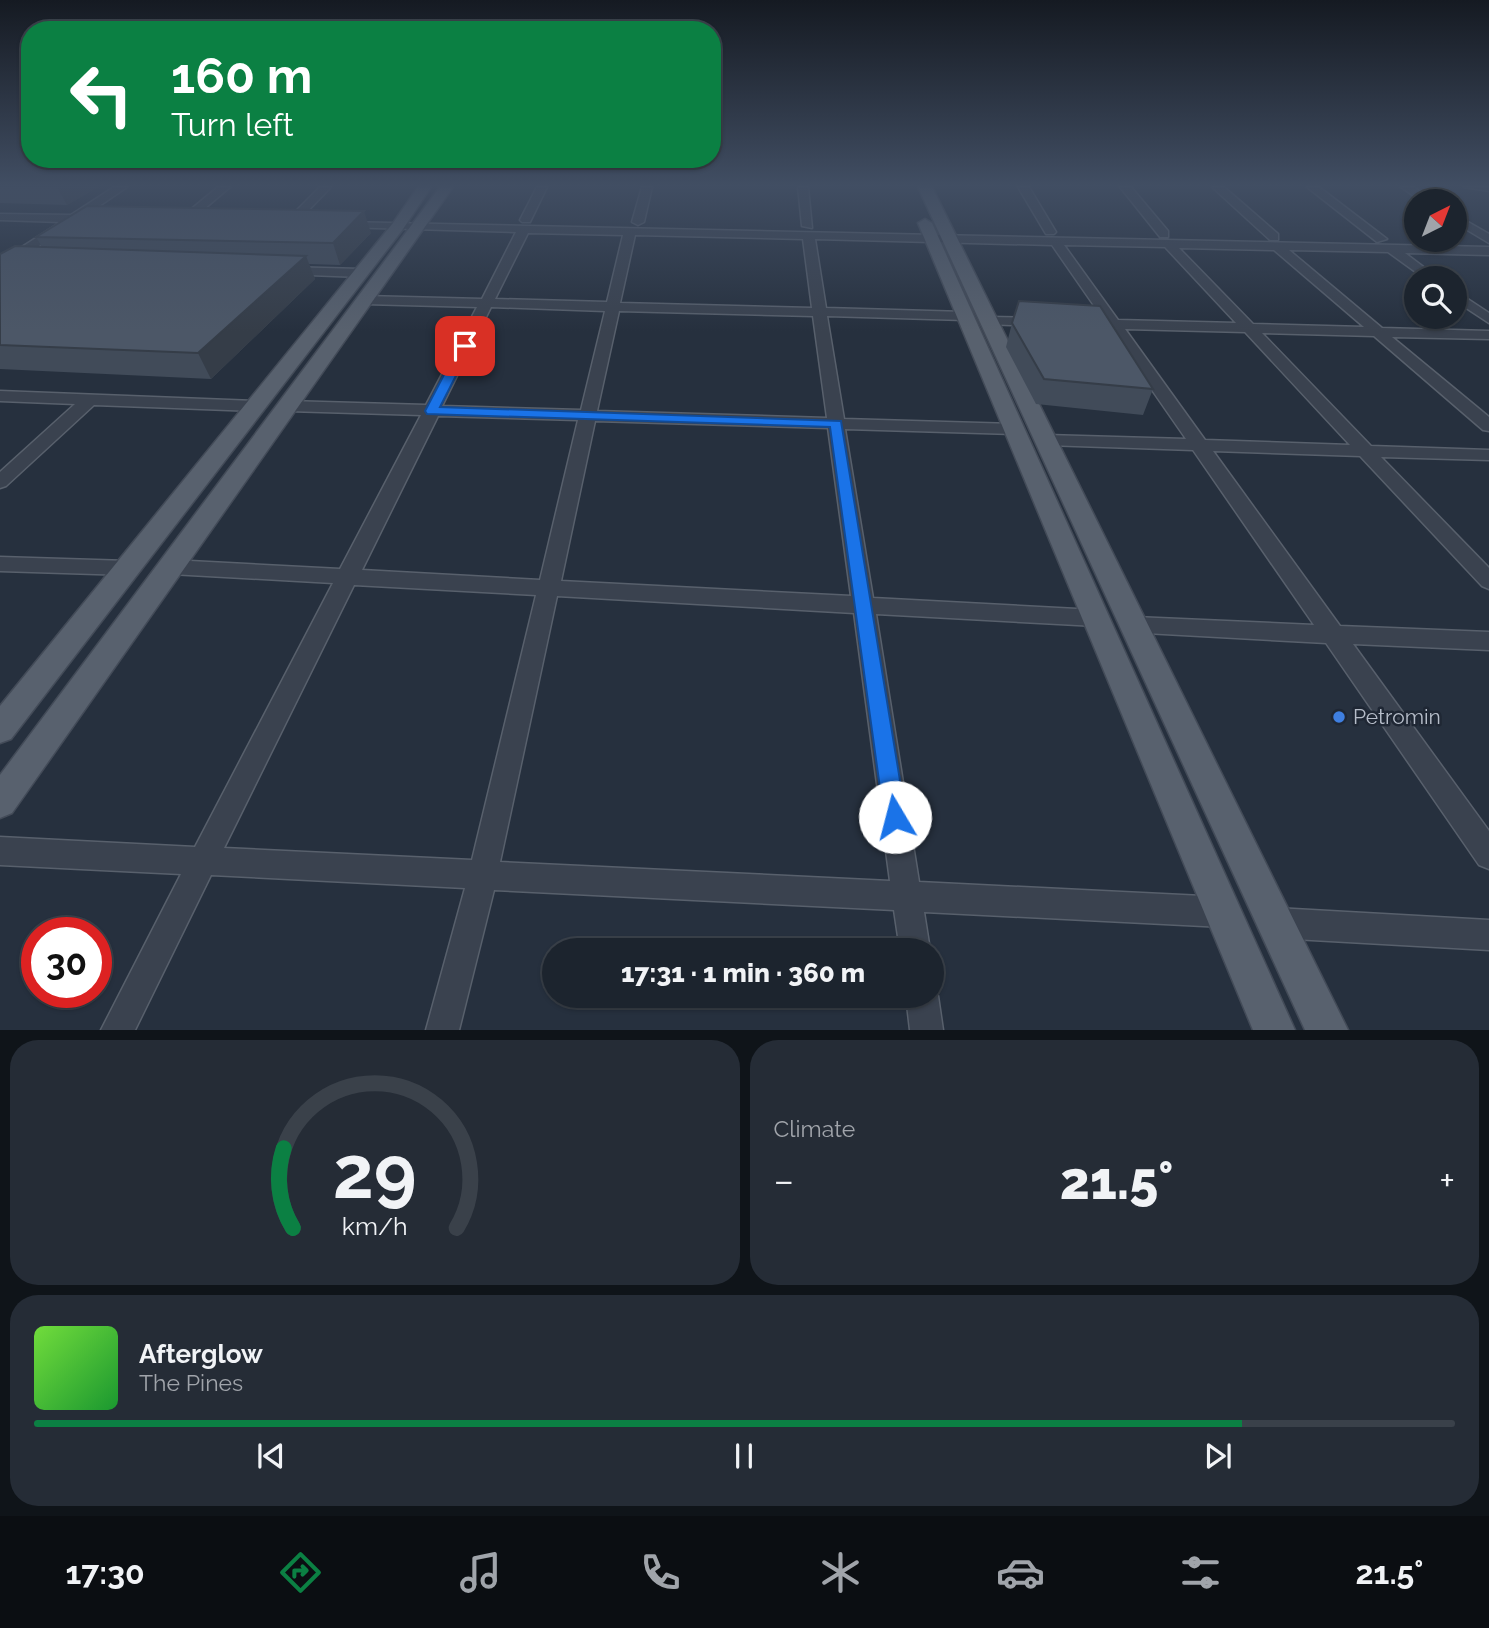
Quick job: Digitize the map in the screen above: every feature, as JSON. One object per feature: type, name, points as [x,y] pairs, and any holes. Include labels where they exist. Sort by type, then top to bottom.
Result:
[{"type":"main road","points":[[0,729],[360,273],[399,235]]},
{"type":"main road","points":[[0,802],[365,300],[404,235]]},
{"type":"main road","points":[[939,235],[977,318],[1046,440],[1327,1030]]},
{"type":"main road","points":[[977,318],[1014,429],[1274,1030]]},
{"type":"street","points":[[1,262],[35,235]]},
{"type":"street","points":[[1,262],[41,235]]},
{"type":"street","points":[[117,1030],[520,235]]},
{"type":"street","points":[[442,1030],[483,875],[611,307],[632,235]]},
{"type":"street","points":[[809,235],[913,938]]},
{"type":"street","points":[[999,235],[1386,244],[1489,251]]},
{"type":"street","points":[[1163,235],[1489,581]]},
{"type":"street","points":[[1269,235],[1489,426]]},
{"type":"street","points":[[1374,235],[1416,266]]},
{"type":"street","points":[[1052,236],[1489,855]]},
{"type":"street","points":[[1386,244],[1489,240]]},
{"type":"street","points":[[1,262],[30,265]]},
{"type":"street","points":[[278,271],[360,273]]},
{"type":"street","points":[[365,300],[820,312],[1058,323]]},
{"type":"street","points":[[1467,303],[1489,319]]},
{"type":"street","points":[[1086,323],[1489,335]]},
{"type":"street","points":[[0,396],[255,406]]},
{"type":"street","points":[[0,482],[89,400]]},
{"type":"street","points":[[288,406],[1014,429]]},
{"type":"street","points":[[1046,440],[1489,455]]},
{"type":"street","points":[[0,564],[128,568]]},
{"type":"street","points":[[171,567],[1096,618]]},
{"type":"street","points":[[1135,626],[1489,641]]},
{"type":"street","points":[[0,850],[1223,912]]},
{"type":"street","points":[[1276,923],[1489,935]]},
{"type":"street","points":[[923,1008],[926,1030]]},
{"type":"building","points":[[39,235],[341,235],[333,243],[36,237]]},
{"type":"building","points":[[15,246],[306,256],[198,353],[0,345],[0,254]]},
{"type":"building","points":[[1019,301],[1100,306],[1153,389],[1044,379],[1012,323]]},
{"type":"place","name":"Petromin","points":[[1339,717]]},
{"type":"route","points":[[465,346],[432,411],[836,424],[895,817]]}]
